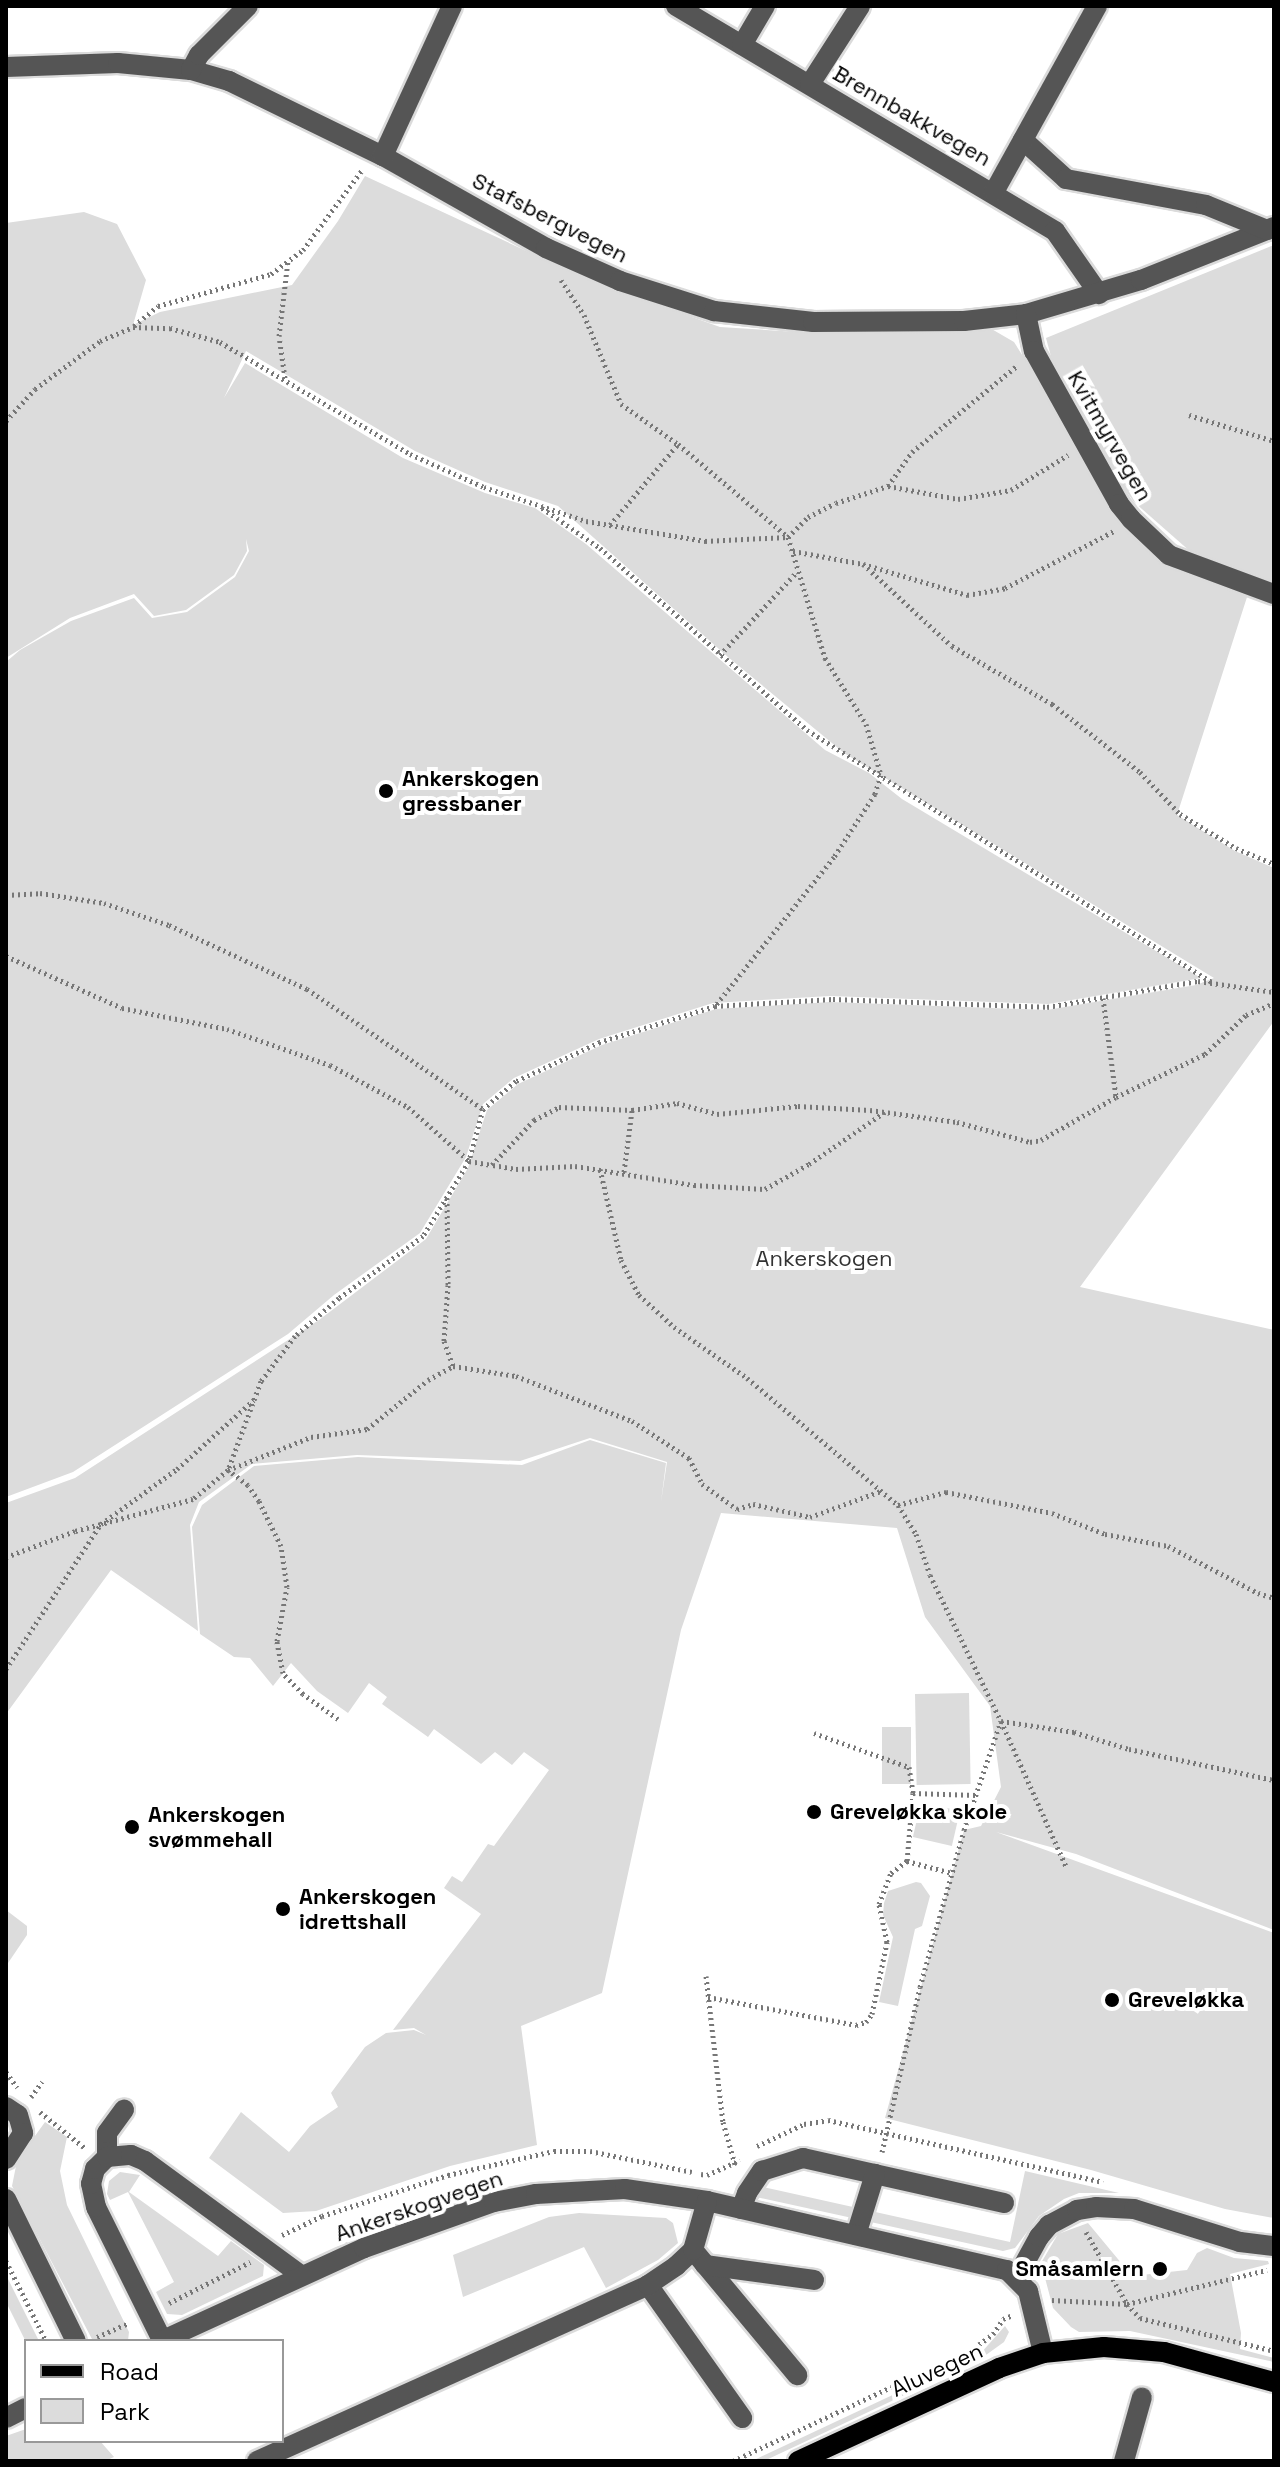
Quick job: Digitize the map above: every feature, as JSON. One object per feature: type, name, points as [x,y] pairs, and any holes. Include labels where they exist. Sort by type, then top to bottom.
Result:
[{"type":"main road","name":"Aluvegen","points":[[798,2461],[999,2368],[1043,2353],[1104,2347],[1164,2352],[1274,2382]]},
{"type":"street","points":[[191,70],[199,55],[248,6]]},
{"type":"street","points":[[383,156],[452,6]]},
{"type":"street","name":"Brennbakkvegen","points":[[676,6],[1055,231],[1099,294]]},
{"type":"street","points":[[742,45],[765,6]]},
{"type":"street","points":[[810,84],[860,6]]},
{"type":"street","points":[[994,192],[1097,6]]},
{"type":"street","name":"Stafsbergvegen","points":[[6,67],[118,63],[191,70],[229,81],[383,156],[546,248],[620,281],[714,311],[827,323],[964,321],[1026,314],[1141,280],[1270,228]]},
{"type":"street","points":[[1023,140],[1066,179],[1206,205],[1270,228]]},
{"type":"street","name":"Kvitmyrvegen","points":[[1026,314],[1034,351],[1131,519],[1169,555],[1274,594]]},
{"type":"street","points":[[6,2107],[18,2115],[23,2133],[6,2159]]},
{"type":"street","points":[[107,2157],[107,2133],[124,2110]]},
{"type":"street","points":[[160,2339],[96,2207],[91,2184],[95,2169],[107,2157],[131,2155],[145,2161],[301,2275]]},
{"type":"street","points":[[741,2209],[747,2193],[762,2171],[778,2163],[803,2158],[1004,2203]]},
{"type":"street","points":[[856,2235],[875,2174]]},
{"type":"street","name":"Ankerskogvegen","points":[[165,2339],[364,2248],[494,2202],[536,2194],[625,2189],[707,2201],[996,2267],[1017,2277]]},
{"type":"street","points":[[6,2199],[75,2339]]},
{"type":"street","points":[[707,2201],[699,2257],[797,2375]]},
{"type":"street","points":[[1043,2353],[1028,2291],[1017,2277],[1049,2225],[1077,2210],[1116,2206],[1134,2209],[1240,2242],[1274,2246]]},
{"type":"street","points":[[262,2460],[648,2285],[676,2266],[699,2257],[814,2280]]},
{"type":"street","points":[[648,2285],[742,2418]]},
{"type":"street","points":[[1124,2461],[1142,2397]]},
{"type":"street","points":[[6,2418],[24,2409]]},
{"type":"path","points":[[6,421],[35,389],[100,341],[133,327],[158,306],[271,274],[303,250],[363,168],[383,156]]},
{"type":"path","points":[[546,248],[546,257],[584,315],[621,404],[678,444],[788,537],[825,658],[866,724],[881,775],[875,794],[834,857],[715,1006]]},
{"type":"path","points":[[285,379],[279,336],[288,261]]},
{"type":"path","points":[[133,327],[170,328],[220,342],[410,454],[484,487],[610,525],[705,541],[788,537],[808,517],[836,503],[888,486],[958,499],[1011,490],[1053,466],[1084,442]]},
{"type":"path","points":[[888,486],[912,452],[1034,351]]},
{"type":"path","points":[[1189,415],[1274,441]]},
{"type":"path","points":[[610,525],[678,444]]},
{"type":"path","points":[[536,504],[600,548],[807,730],[881,775],[908,797],[1212,982]]},
{"type":"path","points":[[793,551],[863,564],[967,595],[1005,588],[1097,542],[1131,519]]},
{"type":"path","points":[[863,564],[952,646],[1052,704],[1140,772],[1180,814],[1236,848],[1274,864]]},
{"type":"path","points":[[720,655],[797,572]]},
{"type":"path","points":[[6,895],[40,893],[104,903],[169,925],[307,989],[483,1109]]},
{"type":"path","points":[[6,956],[122,1008],[227,1029],[330,1065],[408,1107],[469,1161],[516,1169],[600,1169],[694,1185],[765,1189],[809,1164],[885,1112]]},
{"type":"path","points":[[228,1470],[261,1381],[295,1336],[339,1298],[423,1236],[469,1161],[483,1109],[516,1081],[600,1042],[715,1006],[833,999],[1047,1007],[1212,982],[1274,992]]},
{"type":"path","points":[[1103,998],[1116,1097]]},
{"type":"path","points":[[492,1165],[534,1120],[559,1107],[632,1110],[677,1103],[717,1114],[798,1106],[885,1112],[957,1122],[1030,1142],[1041,1140],[1116,1097],[1205,1054],[1246,1015],[1274,1003]]},
{"type":"path","points":[[624,1172],[632,1110]]},
{"type":"path","points":[[600,1169],[621,1260],[639,1295],[674,1327],[747,1378],[898,1505],[916,1534],[930,1575],[1001,1721],[1066,1866]]},
{"type":"path","points":[[447,1198],[448,1285],[444,1341],[453,1366]]},
{"type":"path","points":[[6,1557],[101,1524],[193,1499],[228,1470],[311,1437],[367,1429],[428,1380],[453,1366],[516,1376],[632,1421],[689,1458],[702,1484],[737,1509],[753,1504],[810,1517],[881,1491]]},
{"type":"path","points":[[6,1669],[101,1524],[177,1469],[254,1400]]},
{"type":"path","points":[[228,1470],[248,1485],[281,1546],[287,1587],[277,1641],[283,1673],[303,1694],[338,1719]]},
{"type":"path","points":[[898,1505],[946,1492],[1052,1513],[1105,1534],[1168,1546],[1258,1593],[1274,1598]]},
{"type":"path","points":[[1001,1721],[1074,1732],[1129,1749],[1274,1780]]},
{"type":"path","points":[[875,2174],[920,1987],[952,1873],[1001,1721]]},
{"type":"path","points":[[708,1997],[856,2025],[866,2022],[872,2014],[887,1942],[879,1904],[891,1873],[907,1861],[913,1793],[911,1772],[903,1762],[814,1733]]},
{"type":"path","points":[[913,1793],[976,1795]]},
{"type":"path","points":[[907,1861],[952,1873]]},
{"type":"path","points":[[706,1976],[723,2122],[735,2164]]},
{"type":"path","points":[[48,2118],[70,2136]]},
{"type":"path","points":[[1072,2174],[1077,2210],[1127,2304],[1274,2269]]},
{"type":"path","points":[[6,2261],[45,2339]]},
{"type":"green space","name":"Ankerskogen","points":[[365,176],[591,281],[720,327],[813,333],[983,324],[1014,342],[1129,525],[1248,594],[1177,815],[1235,851],[1274,868],[1274,1021],[1080,1287],[1274,1330],[1274,1930],[1076,1854],[996,1832],[1274,1933],[1274,2218],[1225,2209],[1091,2170],[885,2118],[964,1830],[981,1826],[1001,1787],[990,1706],[925,1617],[897,1528],[721,1513],[681,1630],[602,1993],[521,2026],[537,2145],[450,2166],[316,2211],[283,2213],[209,2158],[241,2112],[289,2152],[310,2126],[338,2107],[331,2093],[365,2047],[386,2033],[414,2030],[426,2035],[414,2028],[393,2030],[481,1914],[444,1888],[452,1876],[462,1882],[488,1844],[494,1846],[549,1770],[524,1752],[512,1765],[495,1752],[481,1764],[434,1729],[428,1737],[382,1704],[387,1697],[369,1683],[348,1713],[317,1691],[291,1663],[273,1686],[250,1658],[234,1657],[200,1634],[192,1527],[202,1505],[254,1466],[358,1457],[522,1465],[590,1440],[666,1463],[661,1502],[667,1462],[590,1438],[520,1461],[357,1455],[252,1464],[199,1502],[190,1525],[198,1631],[111,1570],[6,1714],[6,1503],[75,1478],[319,1320],[426,1239],[468,1168],[487,1110],[518,1084],[602,1045],[716,1009],[830,1002],[1047,1010],[1196,985],[1214,978],[844,753],[728,657],[558,506],[485,482],[415,451],[246,351],[224,398],[245,363],[403,458],[485,493],[535,508],[586,544],[825,750],[869,773],[902,799],[1201,978],[1048,1004],[830,996],[713,1003],[599,1039],[514,1078],[483,1104],[466,1157],[420,1233],[334,1295],[288,1334],[73,1472],[6,1497],[6,662],[20,650],[71,621],[134,598],[152,618],[187,612],[235,577],[249,551],[246,539],[247,551],[234,575],[186,610],[154,616],[134,594],[70,618],[6,658],[6,223],[84,212],[117,224],[146,280],[133,325],[160,312],[292,285],[338,221]]},
{"type":"green space","points":[[1274,245],[1274,585],[1192,553],[1134,502],[1109,468],[1056,375],[1046,338]]},
{"type":"green space","points":[[969,1693],[971,1784],[917,1785],[915,1694]]},
{"type":"green space","points":[[882,1727],[911,1727],[911,1784],[882,1784]]},
{"type":"green space","points":[[921,1802],[960,1811],[952,1846],[913,1837]]},
{"type":"green space","points":[[921,1883],[930,1896],[922,1926],[915,1929],[898,2006],[879,2002],[893,1937],[883,1915],[884,1903],[888,1891]]},
{"type":"green space","points":[[6,1910],[27,1926],[27,1935],[6,1966]]},
{"type":"green space","points":[[45,2122],[67,2137],[60,2171],[67,2205],[129,2332],[128,2339],[92,2339],[12,2186],[17,2161]]},
{"type":"green space","points":[[1025,2171],[1119,2193],[1079,2193],[1064,2199],[1039,2216],[1015,2248],[1003,2251],[756,2197],[745,2183],[1010,2242]]},
{"type":"green space","points":[[120,2172],[140,2175],[129,2192],[218,2256],[231,2241],[264,2265],[263,2276],[182,2315],[167,2314],[156,2292],[174,2282],[128,2192],[110,2200],[107,2194],[109,2181]]},
{"type":"green space","points":[[579,2213],[666,2218],[673,2223],[678,2243],[658,2260],[606,2288],[584,2247],[463,2297],[453,2255],[549,2217]]},
{"type":"green space","points":[[1088,2223],[1132,2276],[1187,2270],[1197,2253],[1207,2248],[1234,2258],[1268,2261],[1269,2264],[1230,2274],[1241,2333],[1240,2349],[1274,2358],[1274,2362],[1130,2331],[1079,2332],[1071,2327],[1053,2308],[1041,2263],[1058,2234]]},
{"type":"green space","points":[[6,2275],[38,2339],[24,2339],[6,2302]]},
{"type":"green space","points":[[1005,2326],[1009,2332],[1004,2342],[979,2360],[764,2461],[752,2461],[980,2354]]},
{"type":"green space","points":[[24,2430],[24,2443],[102,2443],[114,2457],[105,2461],[6,2461],[6,2436]]},
{"type":"place","name":"Ankerskogen gressbaner","points":[[386,791]]},
{"type":"place","name":"Greveløkka skole","points":[[814,1812]]},
{"type":"place","name":"Ankerskogen svømmehall","points":[[132,1827]]},
{"type":"place","name":"Ankerskogen idrettshall","points":[[283,1909]]},
{"type":"place","name":"Greveløkka","points":[[1112,2000]]},
{"type":"place","name":"Småsamlern","points":[[1160,2269]]}]
